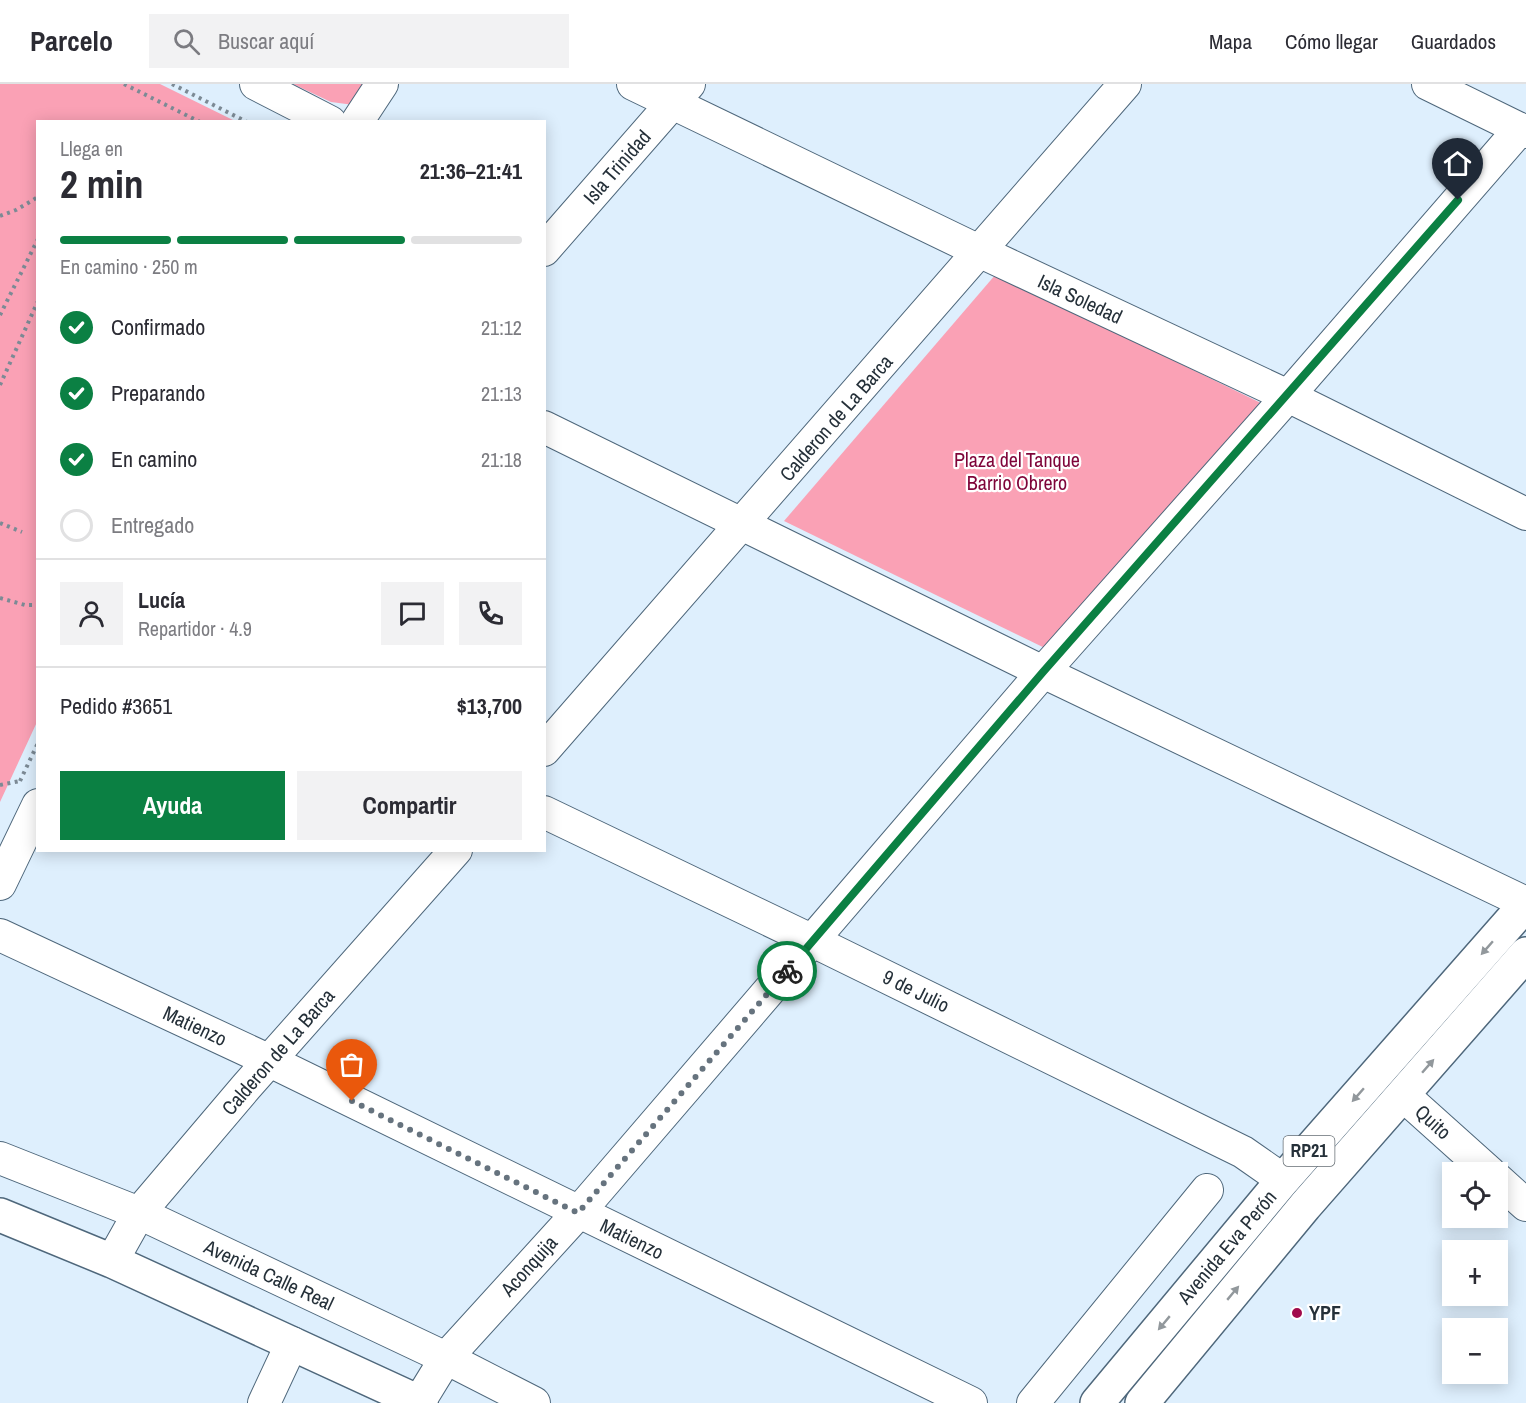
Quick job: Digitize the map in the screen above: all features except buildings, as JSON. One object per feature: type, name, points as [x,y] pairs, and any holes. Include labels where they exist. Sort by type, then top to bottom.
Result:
[{"type":"main road","name":"Avenida Eva Perón","points":[[1097,1403],[1283,1180],[1526,904]]},
{"type":"main road","name":"Avenida Eva Perón","points":[[1142,1403],[1305,1206],[1526,954]]},
{"type":"main road","points":[[0,1215],[112,1261],[420,1402]]},
{"type":"street","points":[[256,84],[326,120]]},
{"type":"street","points":[[358,120],[382,84]]},
{"type":"street","name":"Isla Soledad","points":[[633,84],[681,94],[981,252],[1288,396],[1526,514]]},
{"type":"street","name":"Calderon de La Barca","points":[[546,748],[981,252],[1125,84]]},
{"type":"street","points":[[1428,84],[1471,93],[1523,130]]},
{"type":"street","name":"Isla Trinidad","points":[[546,248],[681,94]]},
{"type":"street","name":"Aconquija","points":[[420,1402],[446,1358],[578,1213],[1043,672],[1523,130]]},
{"type":"street","points":[[546,428],[1043,672],[1526,904]]},
{"type":"street","points":[[0,884],[29,833],[29,793]]},
{"type":"street","name":"9 de Julio","points":[[546,813],[1243,1152],[1283,1180]]},
{"type":"street","name":"Calderon de La Barca","points":[[112,1261],[139,1213],[454,852]]},
{"type":"street","name":"Matienzo","points":[[0,935],[270,1061],[971,1403]]},
{"type":"street","name":"Quito","points":[[1403,1095],[1478,1162]]},
{"type":"street","name":"Avenida Calle Real","points":[[0,1158],[139,1213],[446,1358],[534,1403]]},
{"type":"street","points":[[1508,1189],[1526,1205]]},
{"type":"street","points":[[1033,1403],[1207,1190]]},
{"type":"street","points":[[264,1403],[292,1343]]},
{"type":"path","points":[[124,84],[196,120]]},
{"type":"path","points":[[172,84],[244,120]]},
{"type":"path","points":[[0,215],[16,210],[36,198]]},
{"type":"path","points":[[0,315],[36,243]]},
{"type":"path","points":[[0,384],[36,305]]},
{"type":"path","points":[[0,523],[22,531]]},
{"type":"path","points":[[0,598],[26,605],[36,605]]},
{"type":"path","points":[[0,785],[29,793]]},
{"type":"green space","points":[[0,84],[160,84],[233,120],[36,120],[36,724],[0,802]]},
{"type":"green space","points":[[293,84],[375,84],[354,105],[331,102]]},
{"type":"green space","name":"Plaza del Tanque Barrio Obrero","points":[[996,274],[1267,406],[1051,651],[784,521]]},
{"type":"way so far","points":[[352,1101],[578,1213],[787,971]]},
{"type":"place","name":"YPF","points":[[1297,1313]]},
{"type":"route","points":[[787,971],[1043,672],[1458,200]]}]
